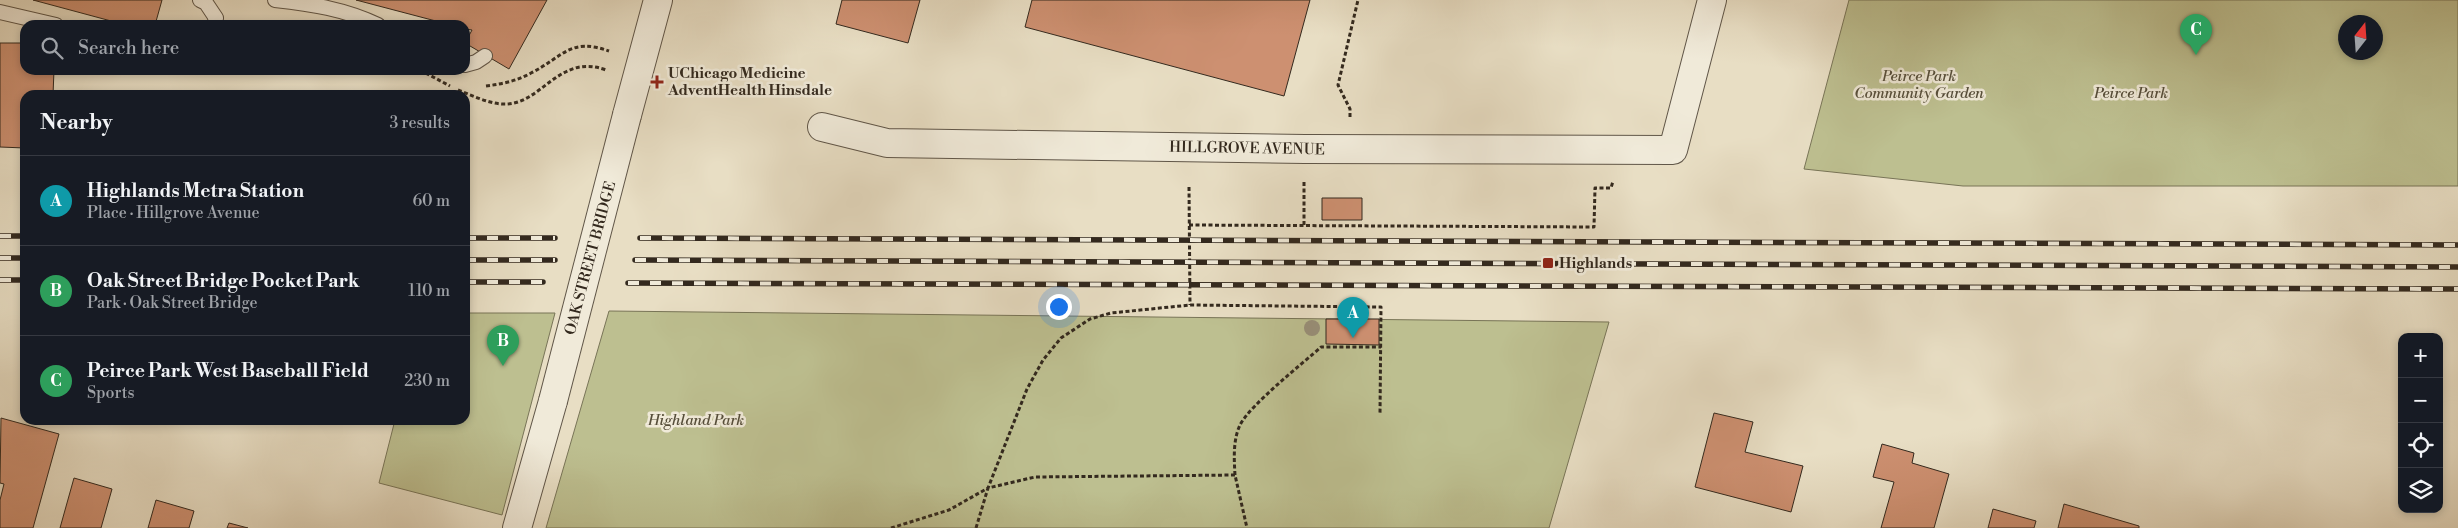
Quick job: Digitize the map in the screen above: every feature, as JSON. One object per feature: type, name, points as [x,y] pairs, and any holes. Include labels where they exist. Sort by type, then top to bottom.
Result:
[{"type":"street","name":"OAK STREET BRIDGE","points":[[517,528],[553,401],[658,0]]},
{"type":"street","name":"HILLGROVE AVENUE","points":[[822,127],[887,143],[1315,149],[1673,150],[1712,0]]},
{"type":"lane","points":[[200,0],[206,3],[215,20]]},
{"type":"lane","points":[[275,0],[318,4],[368,20]]},
{"type":"lane","points":[[0,12],[34,20]]},
{"type":"lane","points":[[470,64],[485,56]]},
{"type":"path","points":[[1350,120],[1350,109],[1338,85],[1358,0]]},
{"type":"path","points":[[484,87],[517,80],[534,72],[566,50],[580,46],[595,46],[609,51]]},
{"type":"path","points":[[502,105],[536,93],[567,71],[581,66],[607,70]]},
{"type":"path","points":[[463,90],[467,89]]},
{"type":"path","points":[[1189,225],[1594,227],[1595,188],[1611,188],[1615,174]]},
{"type":"path","points":[[1304,182],[1304,225]]},
{"type":"path","points":[[1190,186],[1190,305]]},
{"type":"path","points":[[976,528],[988,488],[1027,389],[1043,360],[1061,338],[1090,319],[1111,313],[1190,305],[1381,307],[1380,414]]},
{"type":"path","points":[[1247,528],[1235,475],[1234,451],[1240,425],[1255,407],[1321,347],[1381,347]]},
{"type":"path","points":[[891,528],[949,510],[988,488],[1035,476],[1235,475]]},
{"type":"green space","name":"Peirce Park","points":[[1849,0],[2458,0],[2458,186],[1963,186],[1804,169]]},
{"type":"green space","name":"Highland Park","points":[[609,311],[1609,322],[1549,528],[546,528]]},
{"type":"green space","points":[[470,313],[555,313],[502,515],[379,483],[394,425],[470,425]]},
{"type":"building","points":[[33,0],[162,0],[156,20],[107,20]]},
{"type":"building","points":[[356,0],[547,0],[509,69],[470,46],[470,34],[472,30],[470,30],[470,20],[432,20]]},
{"type":"building","points":[[842,0],[920,0],[908,43],[836,24]]},
{"type":"building","points":[[1032,0],[1310,0],[1284,96],[1025,27]]},
{"type":"building","points":[[0,43],[20,43],[20,75],[54,75],[53,90],[20,90],[20,148],[0,147]]},
{"type":"building","points":[[1322,198],[1362,198],[1362,220],[1322,220]]},
{"type":"building","points":[[1326,319],[1379,319],[1379,345],[1326,344]]},
{"type":"building","points":[[1714,413],[1753,422],[1745,452],[1803,466],[1791,512],[1695,487]]},
{"type":"building","points":[[1,418],[20,423],[20,425],[59,434],[33,528],[0,528],[0,500],[4,484],[0,483]]},
{"type":"building","points":[[1882,444],[1914,453],[1912,463],[1949,474],[1934,528],[1881,528],[1894,482],[1873,477]]},
{"type":"building","points":[[74,478],[112,489],[101,528],[60,528]]},
{"type":"building","points":[[156,500],[194,511],[189,528],[148,528]]},
{"type":"building","points":[[2064,504],[2139,526],[2139,528],[2058,528]]},
{"type":"building","points":[[1993,509],[2036,521],[2034,528],[1988,528]]},
{"type":"building","points":[[229,523],[248,528],[227,528]]},
{"type":"railway","points":[[0,236],[20,236]]},
{"type":"railway","points":[[470,238],[555,238]]},
{"type":"railway","points":[[640,238],[2458,245]]},
{"type":"railway","points":[[0,258],[20,258]]},
{"type":"railway","points":[[470,260],[555,260]]},
{"type":"railway","points":[[635,260],[2458,267]]},
{"type":"railway","points":[[0,280],[20,280]]},
{"type":"railway","points":[[470,282],[543,282]]},
{"type":"railway","points":[[628,283],[2458,289]]},
{"type":"place","name":"Peirce Park West Baseball Field","points":[[2196,55]]},
{"type":"place","name":"UChicago Medicine AdventHealth Hinsdale","points":[[657,82]]},
{"type":"place","name":"Highlands","points":[[1548,263]]},
{"type":"place","name":"Highlands Metra Station","points":[[1353,338]]},
{"type":"place","name":"Oak Street Bridge Pocket Park","points":[[503,366]]},
{"type":"park label","name":"Peirce Park Community Garden","points":[[1919,84]]}]
